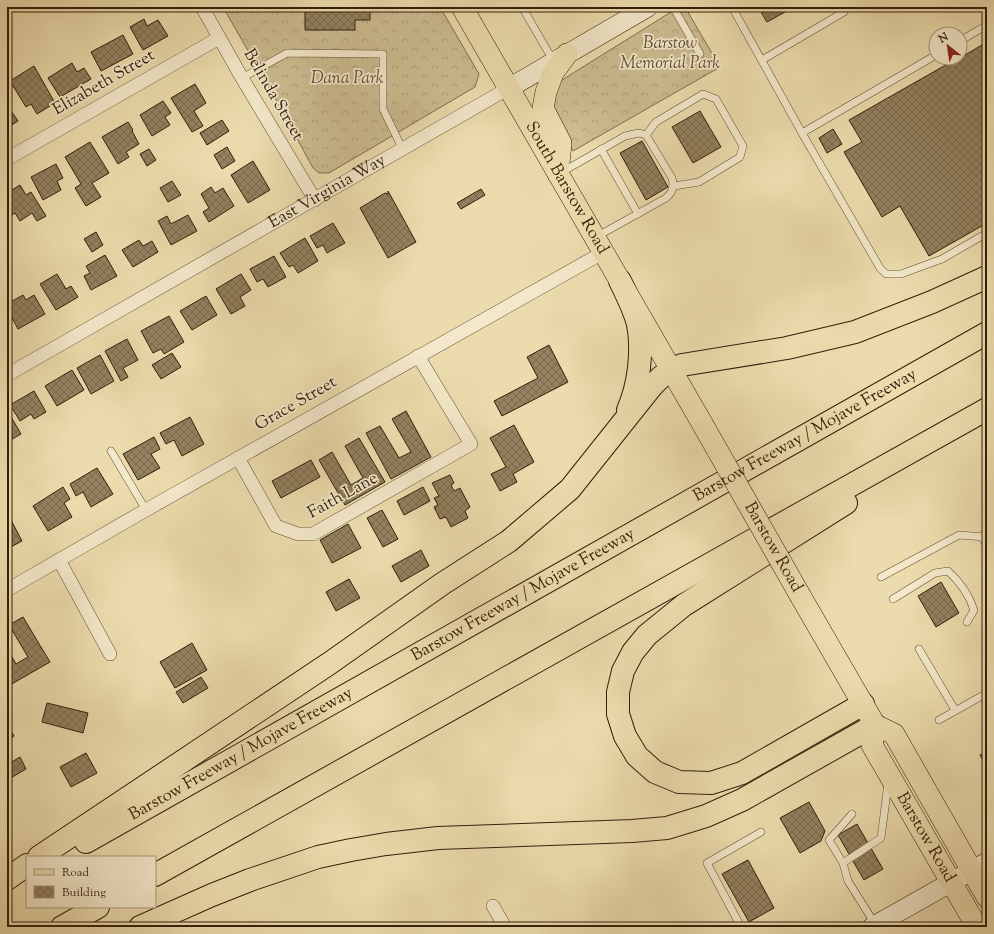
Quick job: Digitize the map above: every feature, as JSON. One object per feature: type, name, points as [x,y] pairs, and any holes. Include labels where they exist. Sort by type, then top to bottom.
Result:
[{"type":"highway","points":[[41,856],[324,668],[442,584],[509,541],[570,489],[652,386],[671,370],[695,362],[787,348],[855,332],[932,302],[987,277]]},
{"type":"highway","points":[[620,280],[636,318],[640,342],[636,384],[630,405],[620,426]]},
{"type":"highway","name":"Barstow Freeway / Mojave Freeway","points":[[61,856],[987,333]]},
{"type":"highway","points":[[156,874],[987,409]]},
{"type":"highway","points":[[863,704],[742,773],[711,783],[679,782],[655,772],[637,756],[625,736],[618,714],[618,692],[623,671],[633,652],[647,635],[666,619],[684,605],[841,507],[968,419]]},
{"type":"highway","points":[[140,927],[250,880],[318,857],[351,850],[438,838],[632,831],[667,828],[706,816],[742,800],[875,725]]},
{"type":"highway","points":[[7,878],[26,866]]},
{"type":"highway","points":[[7,886],[26,876]]},
{"type":"highway","points":[[62,927],[96,908]]},
{"type":"main road","name":"South Barstow Road","points":[[462,7],[600,244],[671,370]]},
{"type":"main road","points":[[558,174],[561,143],[544,108],[546,92],[560,58]]},
{"type":"main road","name":"Barstow Road","points":[[671,370],[875,725],[894,734],[979,866],[987,897]]},
{"type":"main road","name":"Barstow Road","points":[[875,725],[872,745],[977,927]]},
{"type":"street","name":"Belinda Street","points":[[202,7],[242,78],[315,200]]},
{"type":"street","name":"East Virginia Way","points":[[7,375],[403,150],[648,7]]},
{"type":"street","name":"Elizabeth Street","points":[[7,160],[219,38]]},
{"type":"street","name":"Grace Street","points":[[7,590],[418,356],[600,244]]},
{"type":"street","name":"Faith Lane","points":[[238,458],[276,526],[298,534],[314,534],[471,444],[418,356]]},
{"type":"street","points":[[59,560],[110,654]]},
{"type":"street","points":[[874,926],[979,866]]},
{"type":"street","points":[[493,906],[505,927]]},
{"type":"lane","points":[[522,7],[560,58]]},
{"type":"lane","points":[[673,7],[700,54]]},
{"type":"lane","points":[[732,7],[802,133],[880,268],[886,274],[901,274],[942,259],[987,233]]},
{"type":"lane","points":[[762,60],[844,12],[844,7]]},
{"type":"lane","points":[[968,36],[987,25]]},
{"type":"lane","points":[[242,78],[287,53],[383,54],[383,109],[403,150]]},
{"type":"lane","points":[[802,133],[928,60]]},
{"type":"lane","points":[[646,135],[656,122],[703,94],[716,98],[743,146],[740,158],[699,182],[674,186]]},
{"type":"lane","points":[[558,174],[625,136],[638,133],[646,135],[672,178],[674,186],[671,194],[638,214],[600,244]]},
{"type":"lane","points":[[601,149],[638,214]]},
{"type":"lane","points":[[111,451],[146,510]]},
{"type":"lane","points":[[881,577],[959,535],[986,538]]},
{"type":"lane","points":[[893,599],[935,572],[948,571],[958,581],[970,599],[974,610],[967,622]]},
{"type":"lane","points":[[920,649],[955,710]]},
{"type":"lane","points":[[939,720],[987,693]]},
{"type":"lane","points":[[843,863],[881,838],[889,774]]},
{"type":"lane","points":[[852,814],[829,840],[843,863],[848,881],[874,926]]},
{"type":"lane","points":[[741,927],[706,863],[761,832]]},
{"type":"green space","name":"Dana Park","points":[[223,7],[440,7],[479,74],[475,87],[329,173],[319,173],[313,168]]},
{"type":"green space","name":"Barstow Memorial Park","points":[[679,7],[685,7],[720,67],[573,151],[547,102],[562,80]]},
{"type":"building","points":[[305,7],[370,7],[370,20],[355,20],[355,30],[305,30]]},
{"type":"building","points":[[538,7],[549,7],[541,12]]},
{"type":"building","points":[[758,7],[794,7],[767,22]]},
{"type":"building","points":[[144,19],[147,26],[158,20],[168,36],[143,50],[130,27]]},
{"type":"building","points":[[123,35],[133,54],[101,71],[91,52]]},
{"type":"building","points":[[987,42],[987,223],[929,256],[900,206],[882,217],[844,152],[862,142],[849,120],[944,66],[968,66],[968,53]]},
{"type":"building","points":[[72,63],[77,72],[84,68],[91,79],[60,97],[48,78]]},
{"type":"building","points":[[34,66],[55,103],[37,114],[31,104],[26,107],[10,81]]},
{"type":"building","points":[[195,84],[206,103],[194,111],[203,126],[192,132],[171,98]]},
{"type":"building","points":[[163,101],[171,113],[165,117],[170,125],[152,136],[140,115]]},
{"type":"building","points":[[7,105],[18,121],[7,128]]},
{"type":"building","points":[[700,111],[721,147],[693,163],[672,127]]},
{"type":"building","points":[[222,120],[229,131],[207,145],[200,133]]},
{"type":"building","points":[[128,122],[139,144],[126,152],[129,157],[118,164],[102,137]]},
{"type":"building","points":[[833,129],[842,144],[827,153],[819,138]]},
{"type":"building","points":[[642,141],[668,187],[646,200],[620,153]]},
{"type":"building","points":[[90,142],[109,173],[92,183],[101,197],[86,206],[75,188],[81,184],[65,157]]},
{"type":"building","points":[[227,147],[235,161],[222,169],[214,155]]},
{"type":"building","points":[[149,149],[156,160],[147,166],[140,154]]},
{"type":"building","points":[[253,161],[270,190],[248,203],[231,175]]},
{"type":"building","points":[[56,164],[63,178],[57,181],[61,190],[43,200],[31,177]]},
{"type":"building","points":[[172,181],[181,195],[168,202],[160,188]]},
{"type":"building","points":[[20,185],[26,195],[31,192],[46,216],[37,221],[32,213],[20,221],[15,213],[7,218],[7,193]]},
{"type":"building","points":[[211,187],[215,193],[223,188],[234,206],[209,222],[203,212],[209,208],[201,194]]},
{"type":"building","points":[[481,189],[485,195],[461,209],[457,203]]},
{"type":"building","points":[[388,191],[416,242],[388,258],[360,208],[385,193],[388,194]]},
{"type":"building","points":[[188,215],[197,231],[171,245],[158,221],[167,216],[171,224]]},
{"type":"building","points":[[333,223],[345,243],[327,253],[323,245],[317,248],[310,236]]},
{"type":"building","points":[[96,232],[103,245],[92,252],[84,239]]},
{"type":"building","points":[[305,238],[318,261],[298,273],[293,265],[289,267],[280,253]]},
{"type":"building","points":[[139,240],[143,246],[152,241],[158,252],[133,267],[122,250]]},
{"type":"building","points":[[105,255],[117,276],[91,290],[84,276],[90,273],[86,266]]},
{"type":"building","points":[[274,256],[286,277],[268,287],[263,279],[257,282],[250,269]]},
{"type":"building","points":[[57,274],[66,289],[71,286],[78,297],[56,310],[40,284]]},
{"type":"building","points":[[241,274],[251,290],[240,297],[245,306],[231,314],[216,289]]},
{"type":"building","points":[[23,295],[26,300],[34,295],[45,314],[18,329],[7,308],[7,304]]},
{"type":"building","points":[[206,296],[217,315],[192,330],[180,311]]},
{"type":"building","points":[[169,316],[184,342],[164,354],[161,349],[153,353],[141,331]]},
{"type":"building","points":[[127,339],[138,360],[123,368],[128,377],[121,381],[105,351]]},
{"type":"building","points":[[549,345],[568,382],[502,416],[494,401],[538,378],[527,357]]},
{"type":"building","points":[[172,353],[181,367],[161,379],[152,365]]},
{"type":"building","points":[[100,355],[114,381],[91,394],[77,368]]},
{"type":"building","points":[[72,370],[84,390],[57,406],[45,386]]},
{"type":"building","points":[[34,391],[46,412],[34,419],[31,414],[20,421],[10,405]]},
{"type":"building","points":[[7,410],[21,434],[7,442]]},
{"type":"building","points":[[406,411],[431,457],[391,479],[366,433],[380,426],[399,458],[411,452],[392,419]]},
{"type":"building","points":[[190,417],[204,444],[182,456],[174,440],[166,444],[160,433]]},
{"type":"building","points":[[514,425],[534,462],[513,474],[517,482],[500,491],[491,474],[506,467],[490,438]]},
{"type":"building","points":[[154,437],[160,449],[151,454],[160,468],[138,480],[123,454]]},
{"type":"building","points":[[359,438],[385,482],[345,505],[319,460],[332,452],[351,485],[363,478],[345,446]]},
{"type":"building","points":[[311,460],[320,477],[281,498],[272,481]]},
{"type":"building","points":[[97,468],[113,494],[91,507],[83,492],[76,496],[70,484]]},
{"type":"building","points":[[450,475],[454,483],[451,485],[454,491],[460,488],[470,507],[465,511],[468,518],[451,527],[446,517],[440,519],[434,507],[438,505],[434,498],[439,496],[432,483]]},
{"type":"building","points":[[63,487],[70,499],[64,503],[72,517],[48,531],[33,506]]},
{"type":"building","points":[[423,487],[430,501],[404,515],[397,501]]},
{"type":"building","points":[[382,510],[398,539],[383,547],[367,518]]},
{"type":"building","points":[[11,520],[22,541],[7,549],[7,522]]},
{"type":"building","points":[[348,524],[361,548],[332,563],[320,540]]},
{"type":"building","points":[[421,550],[429,566],[401,582],[392,566]]},
{"type":"building","points":[[349,579],[360,598],[336,611],[326,592]]},
{"type":"building","points":[[941,582],[959,613],[936,627],[918,596]]},
{"type":"building","points":[[23,617],[50,662],[10,685],[7,680],[7,648],[16,664],[28,657],[9,625]]},
{"type":"building","points":[[192,643],[207,670],[175,688],[160,662]]},
{"type":"building","points":[[201,677],[208,688],[183,703],[176,692]]},
{"type":"building","points":[[47,703],[88,713],[83,733],[42,722]]},
{"type":"building","points":[[7,724],[14,736],[7,741]]},
{"type":"building","points":[[987,752],[987,767],[980,755]]},
{"type":"building","points":[[86,753],[97,773],[71,787],[60,767]]},
{"type":"building","points":[[20,757],[26,769],[7,780],[7,758],[10,763]]},
{"type":"building","points":[[809,802],[825,831],[821,841],[800,853],[780,818]]},
{"type":"building","points":[[857,824],[883,869],[864,880],[838,835]]},
{"type":"building","points":[[748,860],[774,908],[749,922],[722,874]]}]
